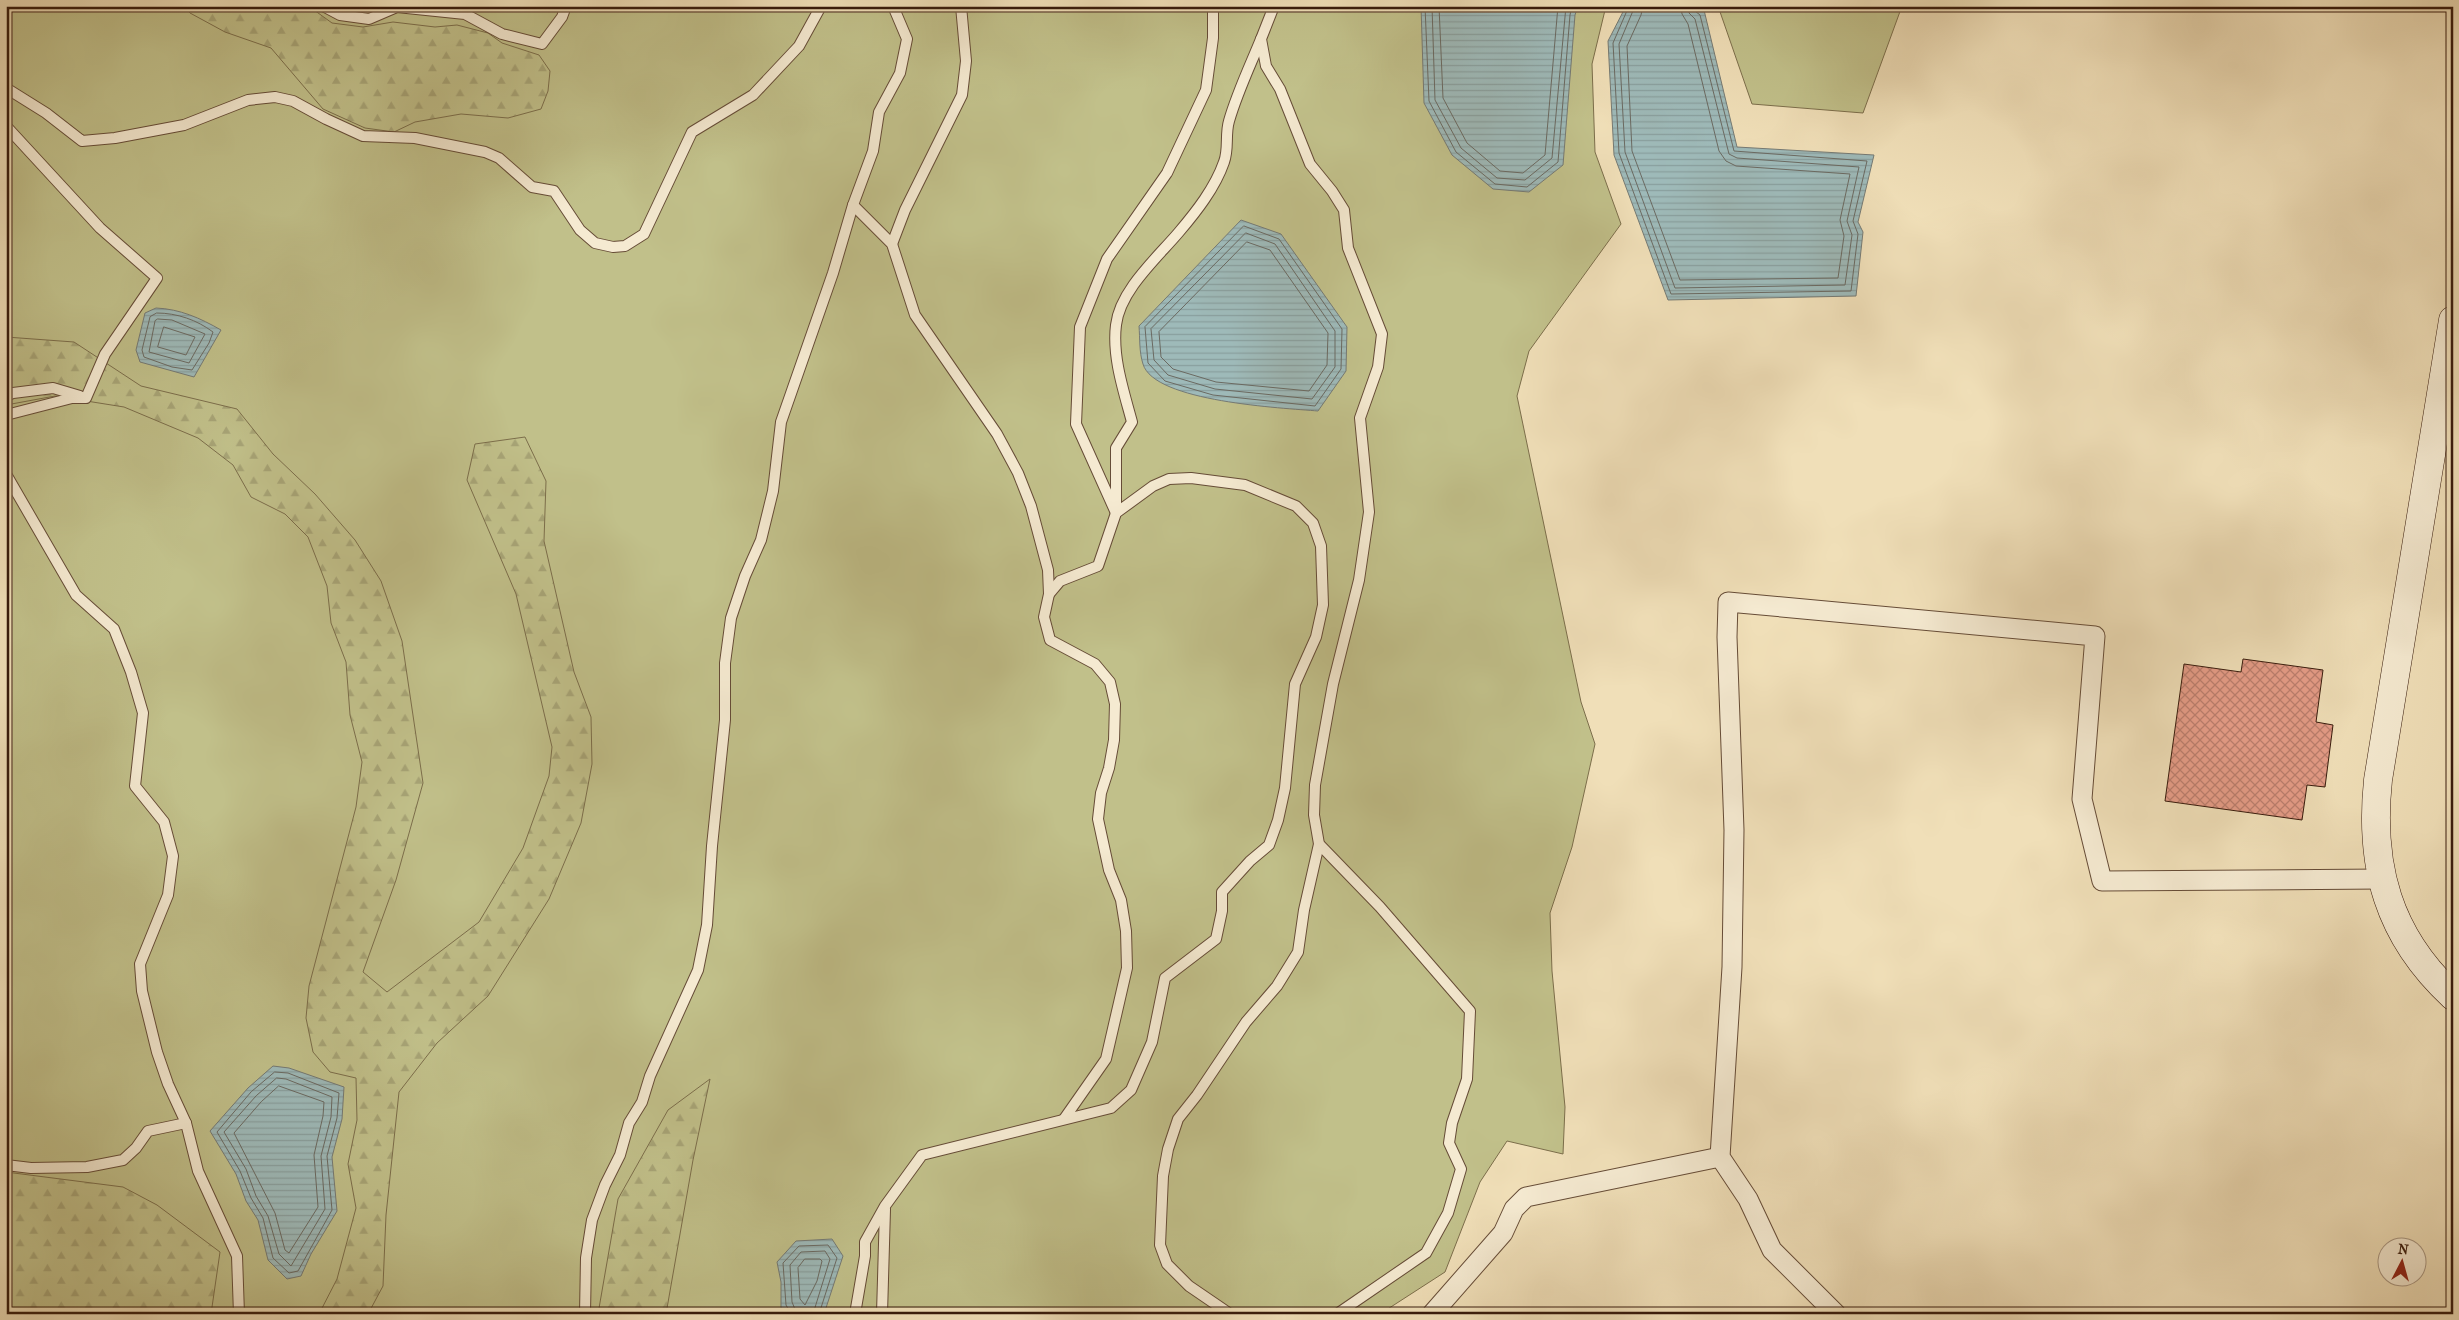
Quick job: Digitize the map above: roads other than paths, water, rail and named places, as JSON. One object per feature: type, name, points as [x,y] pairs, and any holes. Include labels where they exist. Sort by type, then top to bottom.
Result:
[{"type":"street","points":[[2453,320],[2378,780],[2374,834],[2382,879],[2395,916],[2422,963],[2453,996]]},
{"type":"street","points":[[1836,1314],[1772,1250],[1748,1199],[1720,1157],[1732,967],[1734,830],[1727,637],[1728,602],[2095,636],[2082,799],[2102,881],[2382,879]]},
{"type":"street","points":[[1432,1314],[1503,1233],[1514,1209],[1526,1197],[1552,1190],[1720,1157]]},
{"type":"lane","points":[[323,6],[340,15],[370,19],[397,7],[465,14],[502,34],[542,44],[562,17],[566,6]]},
{"type":"lane","points":[[6,88],[46,113],[82,141],[115,138],[184,125],[248,100],[275,97],[294,101],[326,119],[363,136],[415,138],[485,152],[499,158],[532,187],[554,191],[580,230],[595,243],[613,247],[625,246],[644,234],[692,132],[753,95],[798,46],[820,6]]},
{"type":"lane","points":[[585,1314],[586,1258],[592,1220],[605,1184],[620,1155],[629,1123],[642,1102],[650,1076],[698,970],[707,925],[712,846],[725,720],[725,663],[731,618],[763,530],[773,491],[781,422],[833,273],[853,205],[873,151],[880,112],[900,73],[907,39],[893,6]]},
{"type":"lane","points":[[892,244],[906,210],[962,95],[966,61],[961,6]]},
{"type":"lane","points":[[1116,513],[1076,424],[1080,327],[1107,259],[1167,173],[1206,90],[1213,38],[1213,6]]},
{"type":"lane","points":[[1049,594],[1060,581],[1098,566],[1116,513],[1116,448],[1132,422],[1121,382],[1116,348],[1116,324],[1125,300],[1149,264],[1178,233],[1201,204],[1225,161],[1228,122],[1274,6]]},
{"type":"lane","points":[[1230,1314],[1189,1286],[1167,1264],[1160,1245],[1163,1176],[1168,1149],[1178,1120],[1246,1022],[1277,986],[1298,952],[1304,910],[1319,844],[1314,815],[1315,785],[1333,684],[1359,580],[1369,512],[1360,418],[1378,367],[1382,334],[1348,248],[1344,210],[1332,191],[1310,164],[1280,89],[1266,66],[1261,39]]},
{"type":"lane","points":[[6,126],[100,228],[157,278],[105,354],[86,398]]},
{"type":"lane","points":[[853,205],[892,244],[915,315],[997,434],[1018,473],[1031,506],[1048,570],[1049,594],[1044,617],[1050,640],[1095,664],[1110,682],[1115,704],[1114,740],[1110,768],[1101,793],[1098,819],[1109,870],[1121,900],[1126,931],[1127,968],[1106,1059],[1064,1119]]},
{"type":"lane","points":[[6,396],[13,393],[52,388],[86,398]]},
{"type":"lane","points":[[6,415],[72,398],[86,398]]},
{"type":"lane","points":[[6,474],[76,595],[114,629],[131,672],[143,713],[135,786],[164,822],[173,856],[168,894],[140,964],[142,990],[157,1052],[168,1084],[186,1123],[198,1171],[237,1256],[239,1314]]},
{"type":"lane","points":[[855,1314],[865,1242],[885,1206],[922,1155],[1111,1108],[1131,1090],[1152,1042],[1165,978],[1216,939],[1222,912],[1222,892],[1250,861],[1269,845],[1278,820],[1285,788],[1295,684],[1316,637],[1323,605],[1320,546],[1313,523],[1296,506],[1245,485],[1191,478],[1169,479],[1153,486],[1116,513]]},
{"type":"lane","points":[[1319,844],[1369,894],[1470,1011],[1466,1079],[1452,1123],[1450,1143],[1461,1169],[1448,1213],[1426,1252],[1337,1314]]},
{"type":"lane","points":[[6,1165],[31,1168],[78,1167],[122,1160],[136,1148],[148,1131],[186,1123]]},
{"type":"lane","points":[[882,1314],[885,1206]]},
{"type":"water","points":[[1421,6],[1578,6],[1575,15],[1563,165],[1529,192],[1493,189],[1452,155],[1424,103]]},
{"type":"water","points":[[1626,6],[1694,6],[1704,10],[1737,147],[1874,155],[1858,222],[1863,232],[1856,296],[1668,300],[1614,155],[1608,41]]},
{"type":"water","points":[[1241,220],[1281,234],[1347,327],[1346,371],[1318,411],[1250,405],[1194,395],[1170,387],[1152,377],[1143,364],[1140,350],[1139,326]]},
{"type":"water","points":[[156,308],[190,315],[221,330],[194,377],[140,362],[136,350],[145,313]]},
{"type":"water","points":[[273,1066],[289,1068],[344,1087],[342,1119],[332,1157],[337,1211],[311,1254],[301,1276],[287,1279],[268,1260],[258,1220],[246,1201],[236,1174],[210,1131],[248,1088]]},
{"type":"water","points":[[832,1239],[843,1256],[824,1314],[789,1314],[781,1308],[781,1282],[777,1262],[796,1241]]}]
